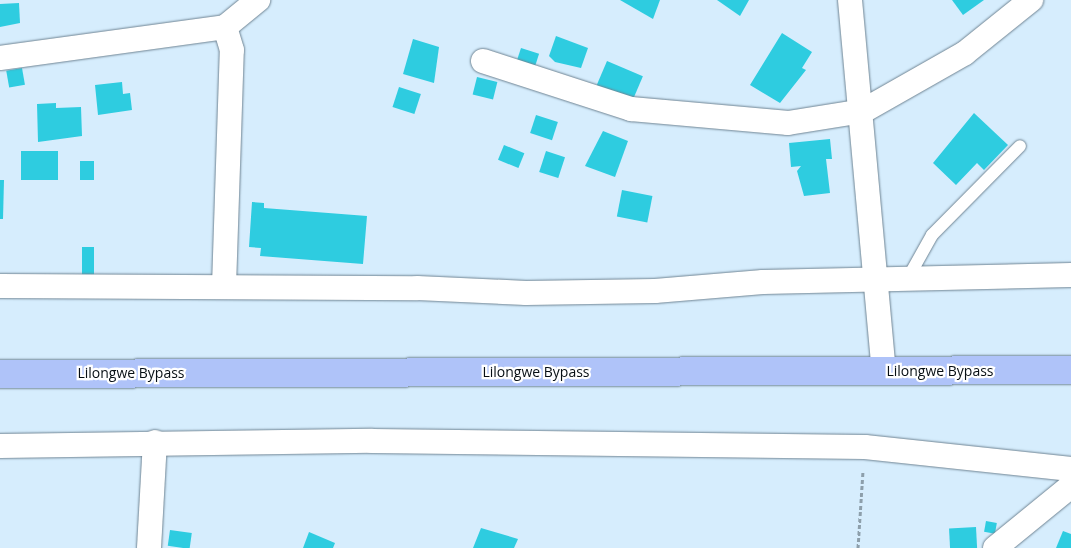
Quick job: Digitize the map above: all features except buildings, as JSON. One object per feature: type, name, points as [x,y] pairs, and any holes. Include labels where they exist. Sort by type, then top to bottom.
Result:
[{"type":"main road","name":"Lilongwe Bypass","points":[[0,374],[1071,370]]},
{"type":"street","points":[[0,58],[224,27],[258,0]]},
{"type":"street","points":[[850,0],[862,111],[884,371]]},
{"type":"street","points":[[483,61],[632,109],[687,116],[788,123],[862,111],[965,53],[1031,0]]},
{"type":"street","points":[[224,27],[232,50],[224,286]]},
{"type":"street","points":[[0,286],[224,286],[526,293],[877,279],[1071,275]]},
{"type":"street","points":[[150,548],[155,442]]},
{"type":"street","points":[[0,446],[155,442],[864,447],[1071,469]]},
{"type":"street","points":[[995,548],[1071,486]]},
{"type":"lane","points":[[908,278],[932,235],[1020,146]]},
{"type":"path","points":[[858,548],[864,447]]}]
